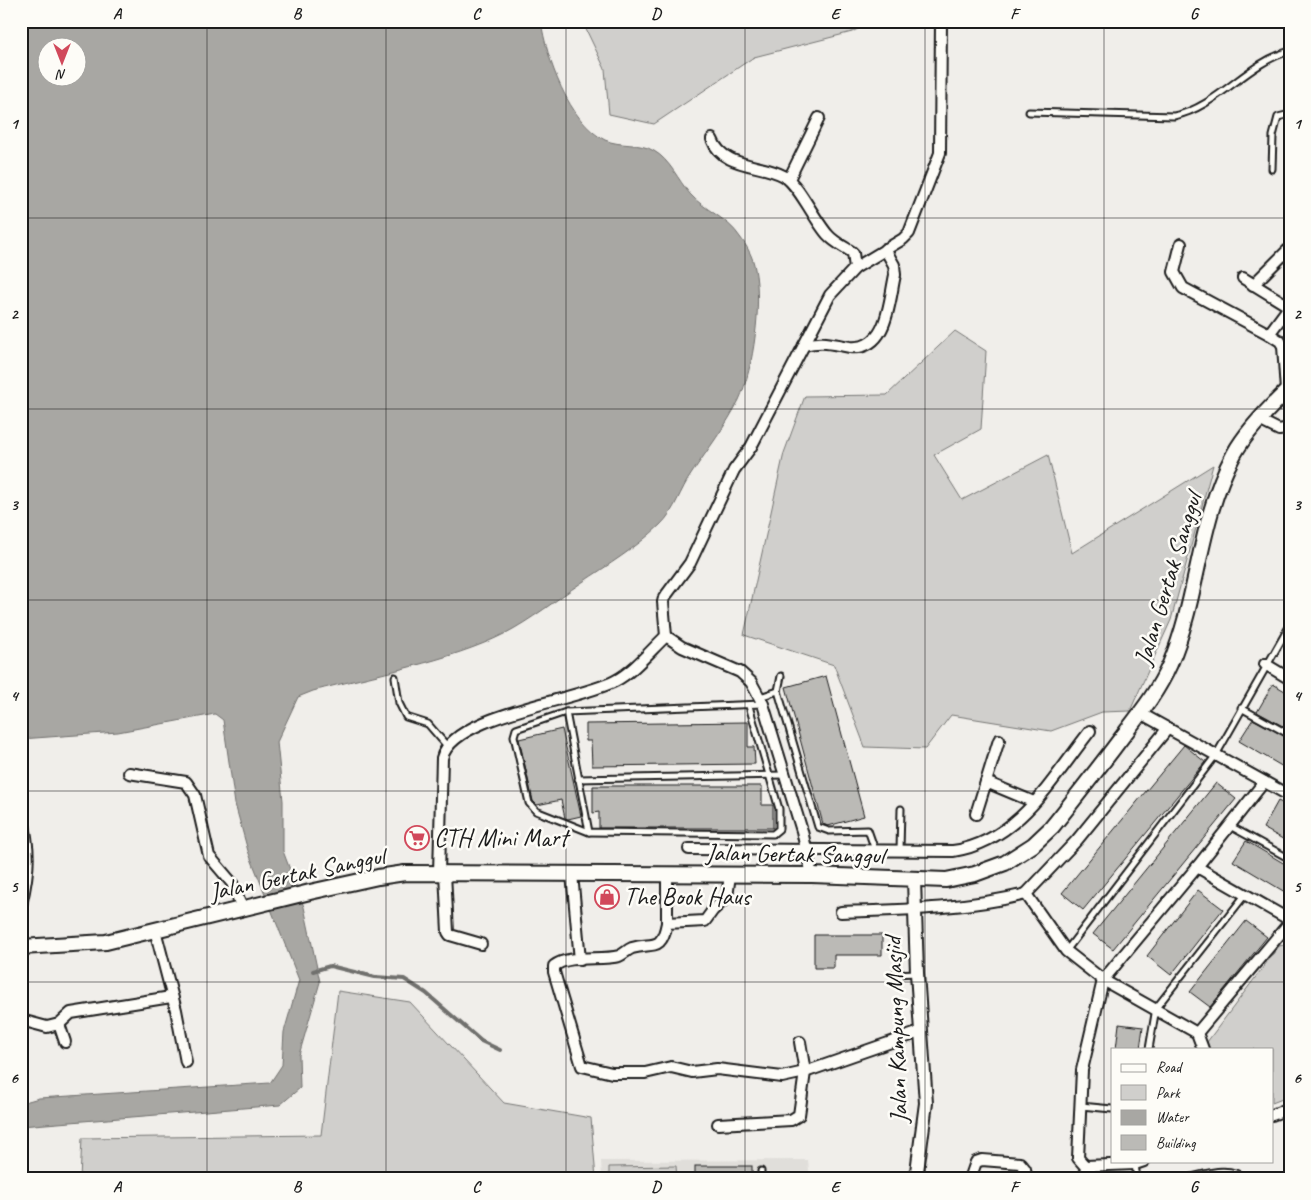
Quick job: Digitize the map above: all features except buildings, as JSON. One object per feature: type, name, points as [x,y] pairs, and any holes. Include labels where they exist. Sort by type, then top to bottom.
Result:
[{"type":"main road","name":"Jalan Gertak Sanggul","points":[[21,947],[106,942],[378,877],[442,872],[812,875],[946,880],[975,874],[1005,863],[1033,845],[1059,819],[1140,713],[1170,665],[1179,639],[1221,481],[1234,453],[1259,420],[1288,390]]},
{"type":"street","points":[[666,636],[664,598],[690,563],[732,475],[751,447],[830,295],[855,268],[903,239],[909,233],[940,153],[941,21]]},
{"type":"street","points":[[789,179],[819,118]]},
{"type":"street","points":[[712,139],[715,148],[728,159],[770,170],[789,179],[828,235],[853,253],[855,268]]},
{"type":"street","points":[[1181,244],[1174,272],[1183,288],[1280,341],[1283,346],[1288,390]]},
{"type":"street","points":[[1253,285],[1290,248]]},
{"type":"street","points":[[804,345],[826,341],[857,347],[866,346],[882,331],[895,274],[894,265],[886,249]]},
{"type":"street","points":[[1243,278],[1290,307],[1269,334]]},
{"type":"street","points":[[1259,420],[1279,430],[1290,428]]},
{"type":"street","points":[[666,636],[682,647],[746,677],[761,701],[812,875]]},
{"type":"street","points":[[481,944],[450,935],[448,932],[442,872],[442,758],[447,746],[480,724],[500,716],[614,682],[666,636]]},
{"type":"street","points":[[1265,664],[1290,678]]},
{"type":"street","points":[[1140,713],[1290,796]]},
{"type":"street","points":[[841,912],[914,910],[994,902],[1026,894],[1077,840],[1168,728]]},
{"type":"street","points":[[689,849],[953,851],[974,848],[996,837],[1020,819],[1090,731]]},
{"type":"street","points":[[976,814],[999,740]]},
{"type":"street","points":[[129,774],[186,782],[195,794],[209,856],[228,876],[242,908]]},
{"type":"street","points":[[986,782],[1034,802]]},
{"type":"street","points":[[1139,1163],[1085,1166],[1078,1158],[1082,1070],[1103,980],[1197,867],[1264,782]]},
{"type":"street","points":[[21,811],[30,852],[27,879],[21,905]]},
{"type":"street","points":[[1197,867],[1290,921],[1197,1033]]},
{"type":"street","points":[[572,874],[580,960]]},
{"type":"street","points":[[668,875],[667,923],[664,935],[654,946],[630,949],[619,956],[557,964],[554,972],[582,1066],[612,1073],[645,1073],[671,1067],[692,1072],[717,1069],[782,1077],[805,1072],[920,1032]]},
{"type":"street","points":[[667,923],[706,921],[713,910],[727,897],[730,875]]},
{"type":"street","name":"Jalan Kampung Masjid","points":[[914,880],[916,973],[926,1102],[916,1179]]},
{"type":"street","points":[[1026,894],[1066,951],[1103,980],[1156,1008],[1197,1033],[1202,1048]]},
{"type":"street","points":[[155,930],[186,1062]]},
{"type":"street","points":[[21,1020],[47,1027],[59,1024],[71,1013],[172,997]]},
{"type":"street","points":[[59,1024],[65,1042]]},
{"type":"street","points":[[718,1124],[796,1118],[799,1115],[805,1072],[800,1042]]},
{"type":"street","points":[[1274,1115],[1290,1108]]},
{"type":"street","points":[[970,1179],[976,1162],[982,1160],[1020,1163],[1025,1169],[1027,1179]]},
{"type":"lane","points":[[1029,112],[1174,116],[1186,114],[1199,108],[1253,69],[1290,51]]},
{"type":"lane","points":[[1272,169],[1274,126],[1278,117],[1290,114]]},
{"type":"lane","points":[[1066,951],[1216,755],[1265,664],[1290,625]]},
{"type":"lane","points":[[781,676],[778,691],[818,827],[829,831],[868,830],[875,850]]},
{"type":"lane","points":[[395,677],[399,703],[406,717],[428,724],[447,746]]},
{"type":"lane","points":[[748,706],[779,809],[779,829],[773,834],[590,832],[531,808],[514,736],[516,729],[566,712],[748,706],[778,691]]},
{"type":"lane","points":[[1241,708],[1290,735]]},
{"type":"lane","points":[[566,712],[590,832]]},
{"type":"lane","points":[[578,779],[784,775]]},
{"type":"lane","points":[[900,850],[902,808]]},
{"type":"lane","points":[[1229,825],[1290,859]]},
{"type":"lane","points":[[1149,1048],[1156,1008],[1245,895]]},
{"type":"lane","points":[[893,974],[916,973]]},
{"type":"lane","points":[[1081,1106],[1111,1109]]},
{"type":"lane","points":[[1136,1179],[1139,1163]]},
{"type":"lane","points":[[1183,1179],[1227,1170],[1238,1172],[1246,1179]]},
{"type":"lane","points":[[761,1171],[761,1179]]},
{"type":"shaded area","points":[[808,1160],[810,1179],[602,1179],[601,1161]]},
{"type":"green space","points":[[582,21],[873,21],[852,32],[754,57],[654,124],[609,114],[605,69]]},
{"type":"green space","points":[[955,331],[986,351],[981,429],[934,455],[962,500],[1048,455],[1072,553],[1213,465],[1171,620],[1130,711],[1102,712],[1051,731],[951,715],[925,749],[865,747],[834,665],[744,635],[784,453],[805,396],[887,395]]},
{"type":"green space","points":[[1290,944],[1290,1096],[1274,1102],[1274,1048],[1209,1048],[1207,1042],[1279,946]]},
{"type":"green space","points":[[338,991],[410,1002],[504,1103],[591,1118],[596,1179],[80,1179],[82,1138],[321,1135]]},
{"type":"green space","points":[[676,1166],[677,1179],[609,1179],[609,1167]]},
{"type":"water","points":[[21,21],[541,21],[548,52],[561,88],[570,104],[592,131],[605,140],[643,146],[660,155],[690,194],[702,205],[723,219],[743,240],[753,260],[758,300],[749,371],[734,410],[688,480],[674,507],[660,525],[632,549],[524,623],[483,644],[436,660],[313,691],[298,697],[277,742],[283,801],[283,851],[304,907],[320,982],[299,1055],[300,1088],[280,1105],[21,1126],[21,1103],[39,1098],[270,1083],[282,1065],[284,1032],[299,980],[248,851],[235,804],[223,720],[215,714],[118,732],[21,739]]},
{"type":"waterway","points":[[313,971],[330,966],[375,977],[404,979],[426,993],[481,1041],[500,1050]]},
{"type":"place","name":"CTH Mini Mart","points":[[417,838]]},
{"type":"place","name":"The Book Haus","points":[[607,897]]}]
